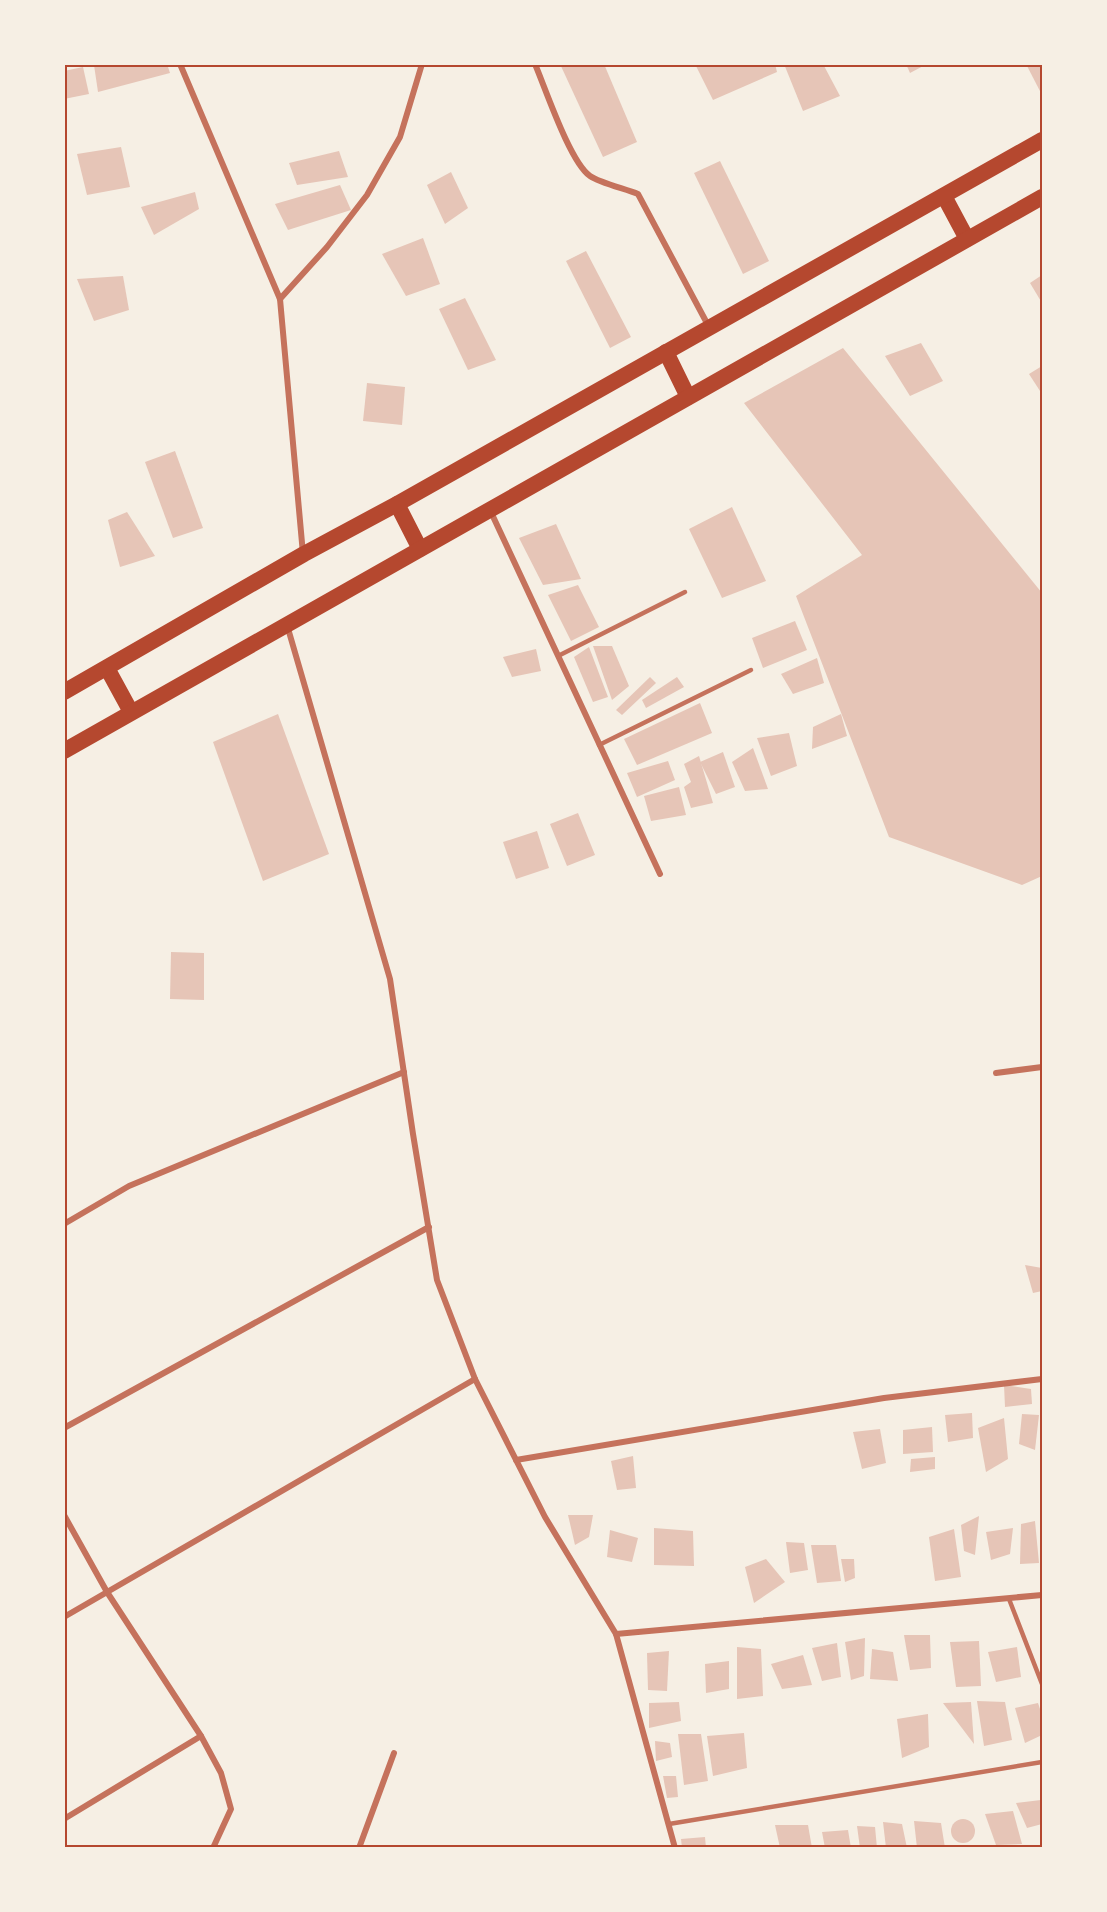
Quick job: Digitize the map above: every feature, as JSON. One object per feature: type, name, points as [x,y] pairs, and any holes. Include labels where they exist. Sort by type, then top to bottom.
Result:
[{"type":"highway","points":[[66,689],[1042,140]]},
{"type":"highway","points":[[944,196],[967,240]]},
{"type":"highway","points":[[64,751],[1042,197]]},
{"type":"highway","points":[[666,352],[688,397]]},
{"type":"highway","points":[[397,504],[420,549]]},
{"type":"highway","points":[[106,668],[131,712]]},
{"type":"street","points":[[180,64],[280,299],[304,554]]},
{"type":"street","points":[[280,299],[327,247],[367,195],[400,137],[422,64]]},
{"type":"street","points":[[535,64],[580,165],[591,177],[638,194],[709,328]]},
{"type":"street","points":[[490,510],[660,874]]},
{"type":"street","points":[[286,625],[390,979],[438,1280],[475,1379],[545,1517],[616,1634],[675,1848]]},
{"type":"street","points":[[996,1073],[1042,1067]]},
{"type":"street","points":[[64,1224],[129,1186],[404,1072]]},
{"type":"street","points":[[64,1428],[429,1227]]},
{"type":"street","points":[[64,1617],[475,1379]]},
{"type":"street","points":[[516,1460],[884,1398],[1042,1379]]},
{"type":"street","points":[[64,1515],[107,1592],[201,1736],[221,1773],[231,1809],[213,1848]]},
{"type":"street","points":[[616,1634],[1042,1595]]},
{"type":"street","points":[[64,1819],[201,1736]]},
{"type":"street","points":[[359,1848],[394,1753]]},
{"type":"lane","points":[[558,656],[685,592]]},
{"type":"lane","points":[[599,745],[751,670]]},
{"type":"lane","points":[[1008,1599],[1042,1684]]},
{"type":"lane","points":[[669,1824],[1042,1762]]},
{"type":"building","points":[[167,64],[170,73],[98,92],[94,65]]},
{"type":"building","points":[[560,64],[604,64],[637,142],[603,157]]},
{"type":"building","points":[[695,64],[775,64],[777,72],[713,100]]},
{"type":"building","points":[[784,64],[823,64],[840,96],[803,111]]},
{"type":"building","points":[[906,64],[927,64],[910,73]]},
{"type":"building","points":[[1026,64],[1042,64],[1042,95]]},
{"type":"building","points":[[83,67],[89,94],[64,99],[64,71]]},
{"type":"building","points":[[121,147],[130,187],[87,195],[77,154]]},
{"type":"building","points":[[339,151],[348,177],[297,185],[289,163]]},
{"type":"building","points":[[720,161],[769,261],[743,274],[694,173]]},
{"type":"building","points":[[451,172],[468,208],[445,224],[427,185]]},
{"type":"building","points":[[340,185],[351,210],[288,230],[275,204]]},
{"type":"building","points":[[195,192],[199,209],[154,235],[141,207]]},
{"type":"building","points":[[423,238],[440,284],[406,296],[382,254]]},
{"type":"building","points":[[586,251],[631,337],[610,348],[566,261]]},
{"type":"building","points":[[1042,275],[1042,303],[1030,283]]},
{"type":"building","points":[[123,276],[129,310],[94,321],[77,279]]},
{"type":"building","points":[[465,298],[496,360],[468,370],[439,309]]},
{"type":"building","points":[[921,343],[943,381],[910,396],[885,356]]},
{"type":"building","points":[[843,348],[1042,593],[1042,876],[1022,885],[889,837],[796,596],[862,555],[744,403]]},
{"type":"building","points":[[1042,366],[1042,390],[1040,391],[1029,374]]},
{"type":"building","points":[[367,383],[405,387],[402,425],[363,421]]},
{"type":"building","points":[[175,451],[203,528],[173,538],[145,462]]},
{"type":"building","points":[[732,507],[766,581],[722,598],[689,529]]},
{"type":"building","points":[[127,512],[155,556],[120,567],[108,520]]},
{"type":"building","points":[[556,524],[581,579],[543,585],[519,538]]},
{"type":"building","points":[[578,585],[599,627],[571,641],[548,595]]},
{"type":"building","points":[[795,621],[807,650],[763,668],[752,638]]},
{"type":"building","points":[[593,646],[612,646],[629,686],[612,700]]},
{"type":"building","points":[[589,647],[608,697],[593,702],[574,657]]},
{"type":"building","points":[[536,649],[541,671],[512,677],[503,657]]},
{"type":"building","points":[[817,658],[824,683],[793,694],[781,674]]},
{"type":"building","points":[[650,677],[656,683],[622,715],[616,710]]},
{"type":"building","points":[[677,677],[684,687],[646,708],[642,700]]},
{"type":"building","points":[[700,703],[712,733],[637,765],[624,739]]},
{"type":"building","points":[[278,714],[329,854],[263,881],[213,742]]},
{"type":"building","points":[[841,714],[847,736],[812,749],[813,727]]},
{"type":"building","points":[[789,733],[797,766],[771,776],[757,738]]},
{"type":"building","points":[[753,748],[768,789],[745,791],[732,762]]},
{"type":"building","points":[[723,752],[735,787],[716,794],[700,762]]},
{"type":"building","points":[[699,756],[713,803],[691,808],[684,787],[691,782],[684,764]]},
{"type":"building","points":[[668,761],[675,780],[637,797],[627,773]]},
{"type":"building","points":[[679,787],[686,815],[651,821],[644,796]]},
{"type":"building","points":[[578,813],[595,855],[567,866],[550,824]]},
{"type":"building","points":[[537,831],[549,868],[516,879],[503,842]]},
{"type":"building","points":[[171,952],[204,953],[204,1000],[170,999]]},
{"type":"building","points":[[1025,1265],[1042,1268],[1042,1291],[1033,1293]]},
{"type":"building","points":[[1004,1385],[1031,1389],[1032,1404],[1005,1407]]},
{"type":"building","points":[[972,1413],[973,1438],[948,1442],[945,1415]]},
{"type":"building","points":[[1022,1414],[1039,1415],[1035,1450],[1019,1444]]},
{"type":"building","points":[[1004,1418],[1008,1459],[986,1472],[978,1428]]},
{"type":"building","points":[[932,1427],[933,1452],[903,1454],[903,1430]]},
{"type":"building","points":[[880,1429],[886,1463],[862,1469],[853,1432]]},
{"type":"building","points":[[633,1456],[636,1488],[617,1490],[611,1461]]},
{"type":"building","points":[[935,1457],[935,1469],[910,1472],[911,1459]]},
{"type":"building","points":[[568,1515],[593,1515],[589,1537],[575,1545]]},
{"type":"building","points":[[979,1516],[975,1555],[964,1551],[961,1525]]},
{"type":"building","points":[[1035,1521],[1039,1563],[1020,1564],[1021,1524]]},
{"type":"building","points":[[654,1528],[693,1531],[694,1566],[654,1565]]},
{"type":"building","points":[[1013,1528],[1010,1554],[991,1560],[986,1532]]},
{"type":"building","points":[[954,1529],[961,1577],[935,1581],[929,1537]]},
{"type":"building","points":[[610,1530],[638,1538],[632,1562],[607,1557]]},
{"type":"building","points":[[786,1542],[804,1543],[808,1570],[790,1573]]},
{"type":"building","points":[[811,1545],[836,1545],[841,1581],[817,1583]]},
{"type":"building","points":[[766,1559],[785,1582],[754,1603],[745,1567]]},
{"type":"building","points":[[841,1559],[854,1559],[855,1578],[845,1582]]},
{"type":"building","points":[[904,1635],[930,1635],[931,1668],[910,1670]]},
{"type":"building","points":[[865,1638],[864,1676],[851,1680],[845,1642]]},
{"type":"building","points":[[979,1641],[981,1686],[956,1687],[950,1642]]},
{"type":"building","points":[[837,1643],[841,1677],[822,1681],[812,1648]]},
{"type":"building","points":[[737,1647],[761,1649],[763,1696],[737,1699]]},
{"type":"building","points":[[1017,1647],[1021,1677],[996,1682],[988,1652]]},
{"type":"building","points":[[872,1649],[893,1652],[898,1681],[870,1679]]},
{"type":"building","points":[[669,1651],[667,1691],[648,1690],[647,1653]]},
{"type":"building","points":[[803,1655],[812,1685],[782,1689],[771,1664]]},
{"type":"building","points":[[729,1661],[729,1689],[706,1693],[705,1664]]},
{"type":"building","points":[[977,1701],[1005,1702],[1012,1740],[984,1746]]},
{"type":"building","points":[[679,1702],[681,1721],[649,1728],[649,1703]]},
{"type":"building","points":[[971,1702],[974,1744],[943,1703]]},
{"type":"building","points":[[1038,1703],[1042,1715],[1042,1735],[1025,1743],[1015,1708]]},
{"type":"building","points":[[928,1714],[929,1747],[902,1758],[897,1719]]},
{"type":"building","points":[[744,1733],[747,1768],[713,1776],[707,1736]]},
{"type":"building","points":[[678,1734],[701,1734],[708,1781],[684,1785]]},
{"type":"building","points":[[655,1741],[670,1743],[672,1757],[656,1761]]},
{"type":"building","points":[[663,1776],[676,1776],[678,1797],[667,1798]]},
{"type":"building","points":[[1041,1800],[1042,1824],[1027,1828],[1016,1803]]},
{"type":"building","points":[[1013,1811],[1022,1844],[996,1845],[985,1814]]},
{"type":"building","points":[[963,1819],[972,1822],[975,1831],[972,1840],[963,1843],[954,1840],[951,1831],[954,1822]]},
{"type":"building","points":[[914,1821],[941,1823],[945,1848],[917,1848]]},
{"type":"building","points":[[883,1822],[902,1824],[907,1848],[886,1848]]},
{"type":"building","points":[[775,1825],[808,1825],[812,1848],[780,1848]]},
{"type":"building","points":[[857,1826],[875,1827],[877,1848],[860,1848]]},
{"type":"building","points":[[848,1830],[851,1848],[825,1848],[822,1832]]},
{"type":"building","points":[[705,1837],[706,1848],[682,1848],[681,1839]]}]
